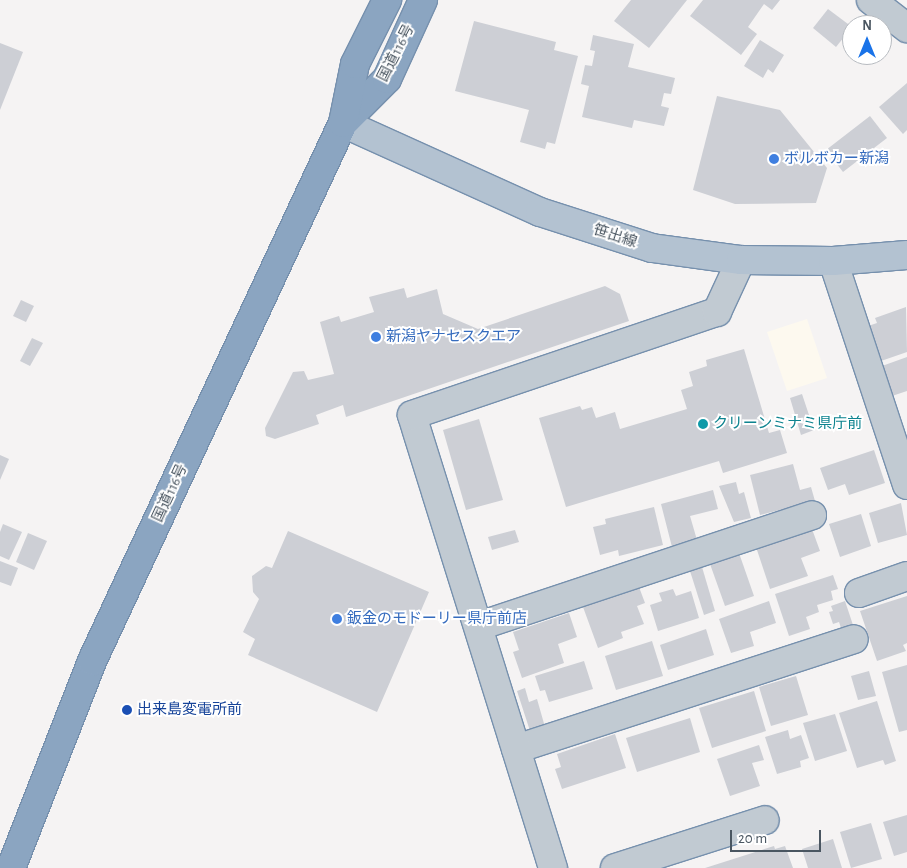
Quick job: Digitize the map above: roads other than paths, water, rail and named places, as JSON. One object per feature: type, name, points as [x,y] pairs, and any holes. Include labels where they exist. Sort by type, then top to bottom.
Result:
[{"type":"highway","name":"国道116号","points":[[11,868],[92,661],[344,123],[355,64],[388,0]]},
{"type":"highway","name":"国道116号","points":[[344,123],[386,79],[422,0]]},
{"type":"main road","name":"笹出線","points":[[344,123],[540,212],[652,248],[741,260],[833,261],[907,255]]},
{"type":"street","points":[[871,0],[907,28]]},
{"type":"street","points":[[553,868],[412,415],[717,312],[741,260]]},
{"type":"street","points":[[833,261],[907,485]]},
{"type":"street","points":[[479,626],[812,515]]},
{"type":"street","points":[[859,593],[907,576]]},
{"type":"street","points":[[516,749],[854,639]]},
{"type":"street","points":[[615,868],[765,820]]},
{"type":"place","name":"ボルボカー新潟","points":[[774,159]]},
{"type":"place","name":"新潟ヤナセスクエア","points":[[376,337]]},
{"type":"place","name":"クリーンミナミ県庁前","points":[[703,424]]},
{"type":"place","name":"鈑金のモドーリー県庁前店","points":[[337,619]]},
{"type":"place","name":"出来島変電所前","points":[[127,710]]}]
